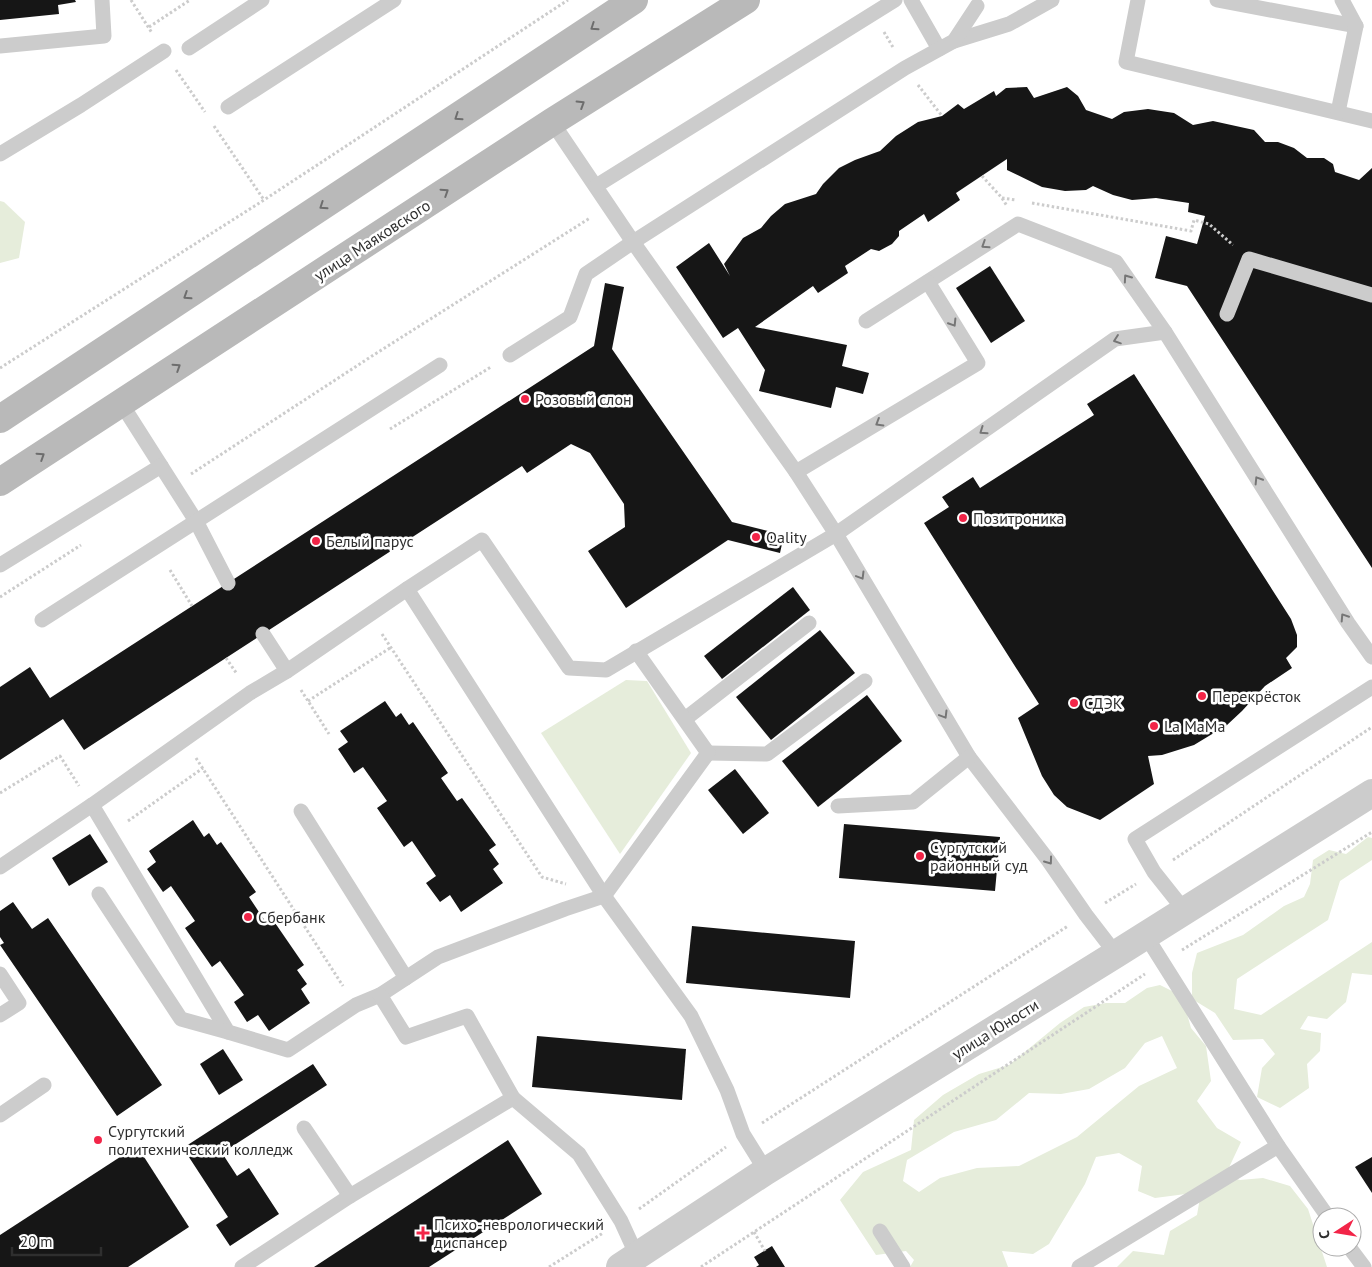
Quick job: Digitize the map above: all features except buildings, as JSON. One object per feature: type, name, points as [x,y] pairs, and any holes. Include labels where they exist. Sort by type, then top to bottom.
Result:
[{"type":"main road","points":[[0,418],[634,0]]},
{"type":"main road","name":"улица Маяковского","points":[[0,482],[552,122],[746,0]]},
{"type":"street","name":"улица Юности","points":[[628,1261],[766,1171],[1146,936],[1372,793]]},
{"type":"lane","points":[[0,46],[104,36],[102,0]]},
{"type":"lane","points":[[189,48],[262,0]]},
{"type":"lane","points":[[228,107],[394,0]]},
{"type":"lane","points":[[596,186],[895,0]]},
{"type":"lane","points":[[510,355],[570,317],[586,274],[633,242],[905,68],[954,41],[1010,24],[1052,0]]},
{"type":"lane","points":[[1138,0],[1126,62],[1372,120]]},
{"type":"lane","points":[[1217,0],[1356,26]]},
{"type":"lane","points":[[1338,112],[1356,26],[1342,0]]},
{"type":"lane","points":[[917,2],[939,49]]},
{"type":"lane","points":[[954,41],[978,6]]},
{"type":"lane","points":[[0,154],[81,105],[164,51]]},
{"type":"lane","points":[[552,122],[633,242],[796,472],[836,534],[969,757],[1048,860],[1116,954]]},
{"type":"lane","points":[[866,321],[1018,224],[1116,262],[1165,332],[1372,658]]},
{"type":"lane","points":[[1227,314],[1249,259],[1372,295]]},
{"type":"lane","points":[[796,472],[978,363],[928,282]]},
{"type":"lane","points":[[0,867],[92,805],[250,693],[482,540],[569,668],[606,670],[836,534],[1115,339],[1165,332]]},
{"type":"lane","points":[[42,620],[440,365]]},
{"type":"lane","points":[[122,403],[196,521],[228,583]]},
{"type":"lane","points":[[0,565],[161,466]]},
{"type":"lane","points":[[407,589],[604,896],[691,1016],[727,1090],[743,1134],[766,1171]]},
{"type":"lane","points":[[685,719],[809,623]]},
{"type":"lane","points":[[262,634],[287,670]]},
{"type":"lane","points":[[636,651],[708,753]]},
{"type":"lane","points":[[708,753],[768,754],[865,681]]},
{"type":"lane","points":[[1185,911],[1154,872],[1135,839],[1372,687]]},
{"type":"lane","points":[[99,894],[181,1019],[288,1050],[356,1005],[380,995],[438,957],[604,896],[708,753]]},
{"type":"lane","points":[[838,806],[913,802],[969,757]]},
{"type":"lane","points":[[92,805],[228,1032]]},
{"type":"lane","points":[[301,812],[406,978]]},
{"type":"lane","points":[[1146,936],[1278,1146],[1321,1207]]},
{"type":"lane","points":[[0,974],[19,1003],[0,1015]]},
{"type":"lane","points":[[380,995],[406,1037],[467,1016],[513,1098],[579,1154],[622,1221],[628,1261]]},
{"type":"lane","points":[[0,1115],[44,1085]]},
{"type":"lane","points":[[242,1267],[350,1196],[513,1098]]},
{"type":"lane","points":[[304,1128],[350,1196]]},
{"type":"lane","points":[[1079,1267],[1278,1146]]},
{"type":"lane","points":[[880,1231],[903,1267]]},
{"type":"path","points":[[131,0],[206,114]]},
{"type":"path","points":[[149,27],[190,0]]},
{"type":"path","points":[[0,368],[264,200],[568,0]]},
{"type":"path","points":[[876,37],[884,32],[905,68],[942,116]]},
{"type":"path","points":[[211,122],[264,200]]},
{"type":"path","points":[[982,176],[1002,198],[1018,224]]},
{"type":"path","points":[[1002,198],[1021,201]]},
{"type":"path","points":[[1030,203],[1191,232],[1194,220],[1209,224],[1249,259]]},
{"type":"path","points":[[174,485],[372,356],[609,206]]},
{"type":"path","points":[[390,429],[510,355]]},
{"type":"path","points":[[0,597],[83,544]]},
{"type":"path","points":[[170,570],[192,606]]},
{"type":"path","points":[[371,614],[390,648],[542,877],[604,896]]},
{"type":"path","points":[[308,701],[390,648]]},
{"type":"path","points":[[287,670],[328,734]]},
{"type":"path","points":[[549,1267],[622,1221],[743,1134],[1154,872],[1372,728]]},
{"type":"path","points":[[184,740],[356,1005]]},
{"type":"path","points":[[0,793],[60,756],[80,787]]},
{"type":"path","points":[[110,834],[203,768]]},
{"type":"path","points":[[701,1267],[1162,963],[1372,832]]},
{"type":"path","points":[[754,1232],[765,1250]]},
{"type":"green space","points":[[0,201],[4,202],[25,222],[19,258],[0,263]]},
{"type":"green space","points":[[626,680],[647,681],[691,753],[620,854],[541,733]]},
{"type":"green space","points":[[1368,837],[1372,838],[1372,860],[1340,881],[1328,920],[1237,979],[1234,1009],[1261,1015],[1372,942],[1372,975],[1352,973],[1346,1002],[1327,1019],[1308,1016],[1300,1029],[1321,1033],[1320,1051],[1307,1064],[1309,1088],[1280,1108],[1257,1097],[1262,1068],[1275,1054],[1263,1039],[1233,1040],[1215,1013],[1192,999],[1192,973],[1197,953],[1243,935],[1284,906],[1304,897],[1310,884],[1313,860],[1329,850],[1346,854]]},
{"type":"green space","points":[[1160,985],[1182,996],[1191,1028],[1206,1046],[1211,1081],[1197,1101],[1217,1128],[1241,1142],[1225,1176],[1240,1180],[1263,1178],[1290,1186],[1308,1209],[1312,1221],[1312,1257],[1324,1257],[1327,1267],[1117,1267],[1133,1251],[1164,1255],[1170,1231],[1197,1215],[1201,1192],[1155,1198],[1138,1191],[1142,1166],[1119,1153],[1096,1157],[1085,1184],[1049,1244],[1033,1254],[1002,1251],[1008,1267],[910,1267],[914,1260],[906,1251],[876,1255],[840,1200],[863,1172],[911,1150],[914,1120],[943,1095],[979,1074],[1009,1065],[1060,1023],[1084,1007],[1106,1003],[1125,1003],[1147,988]],"holes":[[[1162,1036],[1177,1068],[1139,1086],[1077,1137],[1019,1166],[977,1168],[940,1178],[919,1192],[903,1181],[907,1160],[954,1132],[996,1120],[1029,1093],[1061,1094],[1089,1089],[1125,1068],[1145,1043]]]},
{"type":"place","name":"Розовый слон","points":[[525,399]]},
{"type":"place","name":"Позитроника","points":[[963,518]]},
{"type":"place","name":"Qality","points":[[756,537]]},
{"type":"place","name":"Белый парус","points":[[316,541]]},
{"type":"place","name":"Перекрёсток","points":[[1202,696]]},
{"type":"place","name":"СДЭК","points":[[1074,703]]},
{"type":"place","name":"La MaMa","points":[[1154,726]]},
{"type":"place","name":"Сургутский районный суд","points":[[920,856]]},
{"type":"place","name":"Сбербанк","points":[[248,917]]},
{"type":"place","name":"Сургутский политехнический колледж","points":[[98,1140]]},
{"type":"place","name":"Психо-неврологический диспансер","points":[[423,1233]]}]
